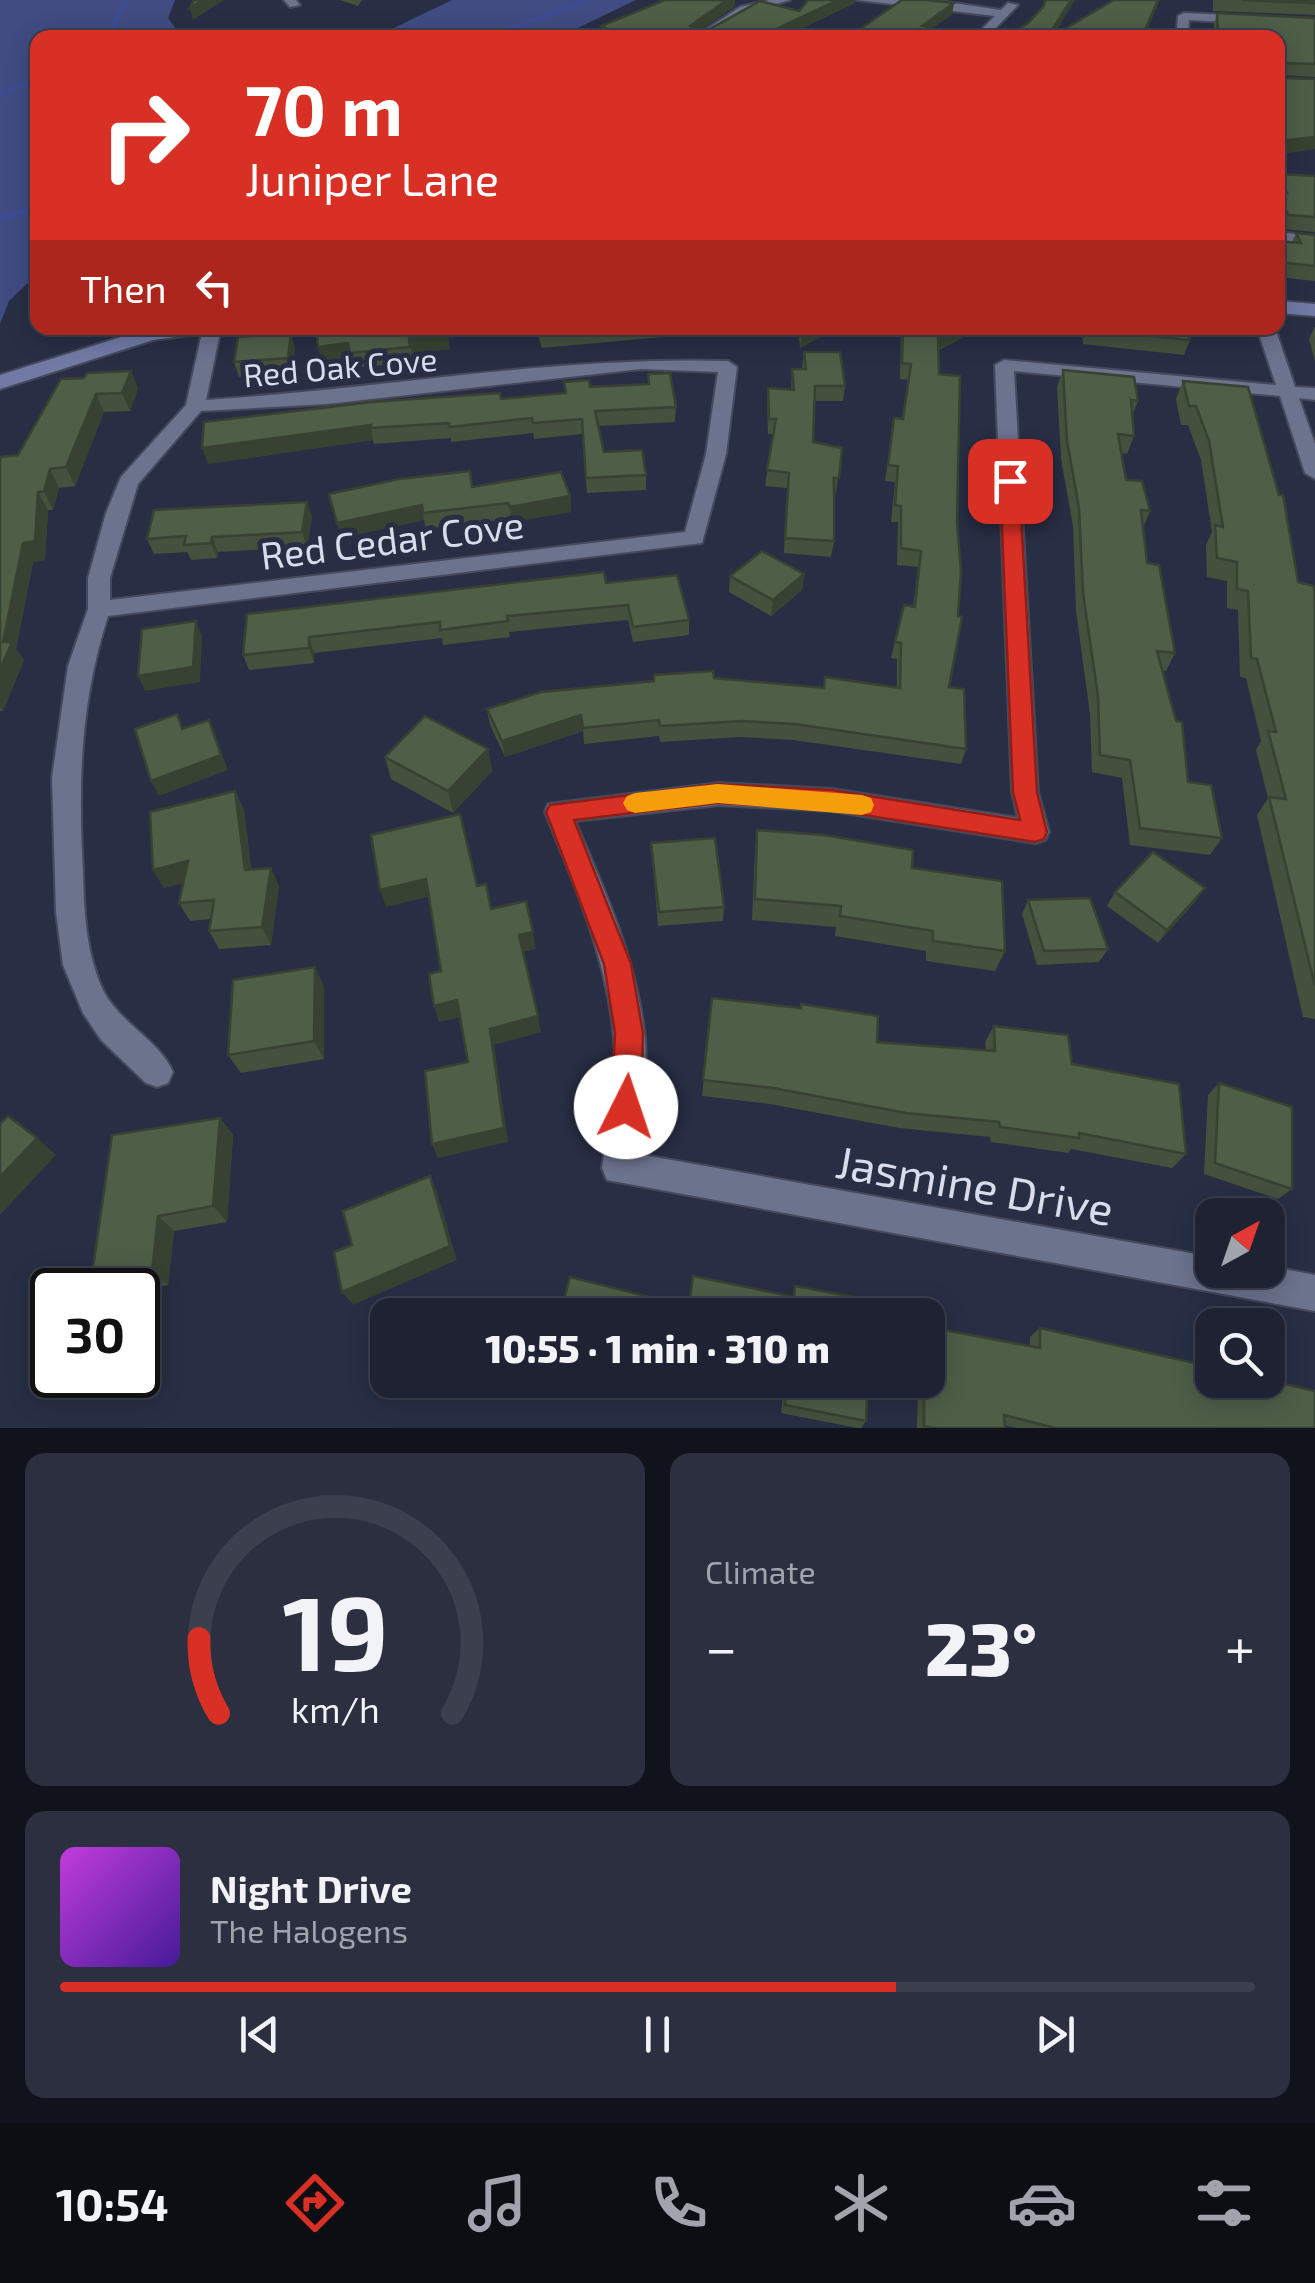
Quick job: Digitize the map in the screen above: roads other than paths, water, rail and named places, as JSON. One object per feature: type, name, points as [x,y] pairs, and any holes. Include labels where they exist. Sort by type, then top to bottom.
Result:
[{"type":"street","points":[[712,30],[744,10],[784,0]]},
{"type":"street","points":[[863,0],[929,3],[1006,14]]},
{"type":"street","points":[[988,30],[1006,14],[1014,0]]},
{"type":"street","points":[[1183,30],[1184,16],[1315,23]]},
{"type":"street","points":[[1285,238],[1315,240]]},
{"type":"street","points":[[1285,308],[1315,310]]},
{"type":"street","points":[[0,382],[147,335]]},
{"type":"street","points":[[158,1072],[112,1030],[94,1003],[78,965],[70,912],[65,778],[80,666],[99,609],[99,578],[128,482],[196,406],[211,335]]},
{"type":"street","points":[[1268,335],[1315,473]]},
{"type":"street","name":"Red Oak Cove","points":[[196,406],[327,398],[641,364],[728,368],[725,412],[713,476],[694,538]]},
{"type":"street","name":"Jasmine Drive","points":[[1287,392],[1004,365],[1025,792],[1035,832],[832,800],[718,794],[558,812],[597,905],[620,982],[629,1033],[630,1076],[619,1168],[1315,1293]]},
{"type":"street","points":[[1287,392],[1315,394]]},
{"type":"street","name":"Red Cedar Cove","points":[[99,609],[694,538]]},
{"type":"waterway","points":[[112,30],[126,0]]},
{"type":"waterway","points":[[506,30],[589,0]]},
{"type":"waterway","points":[[0,94],[30,81]]},
{"type":"waterway","points":[[0,218],[30,210]]}]
